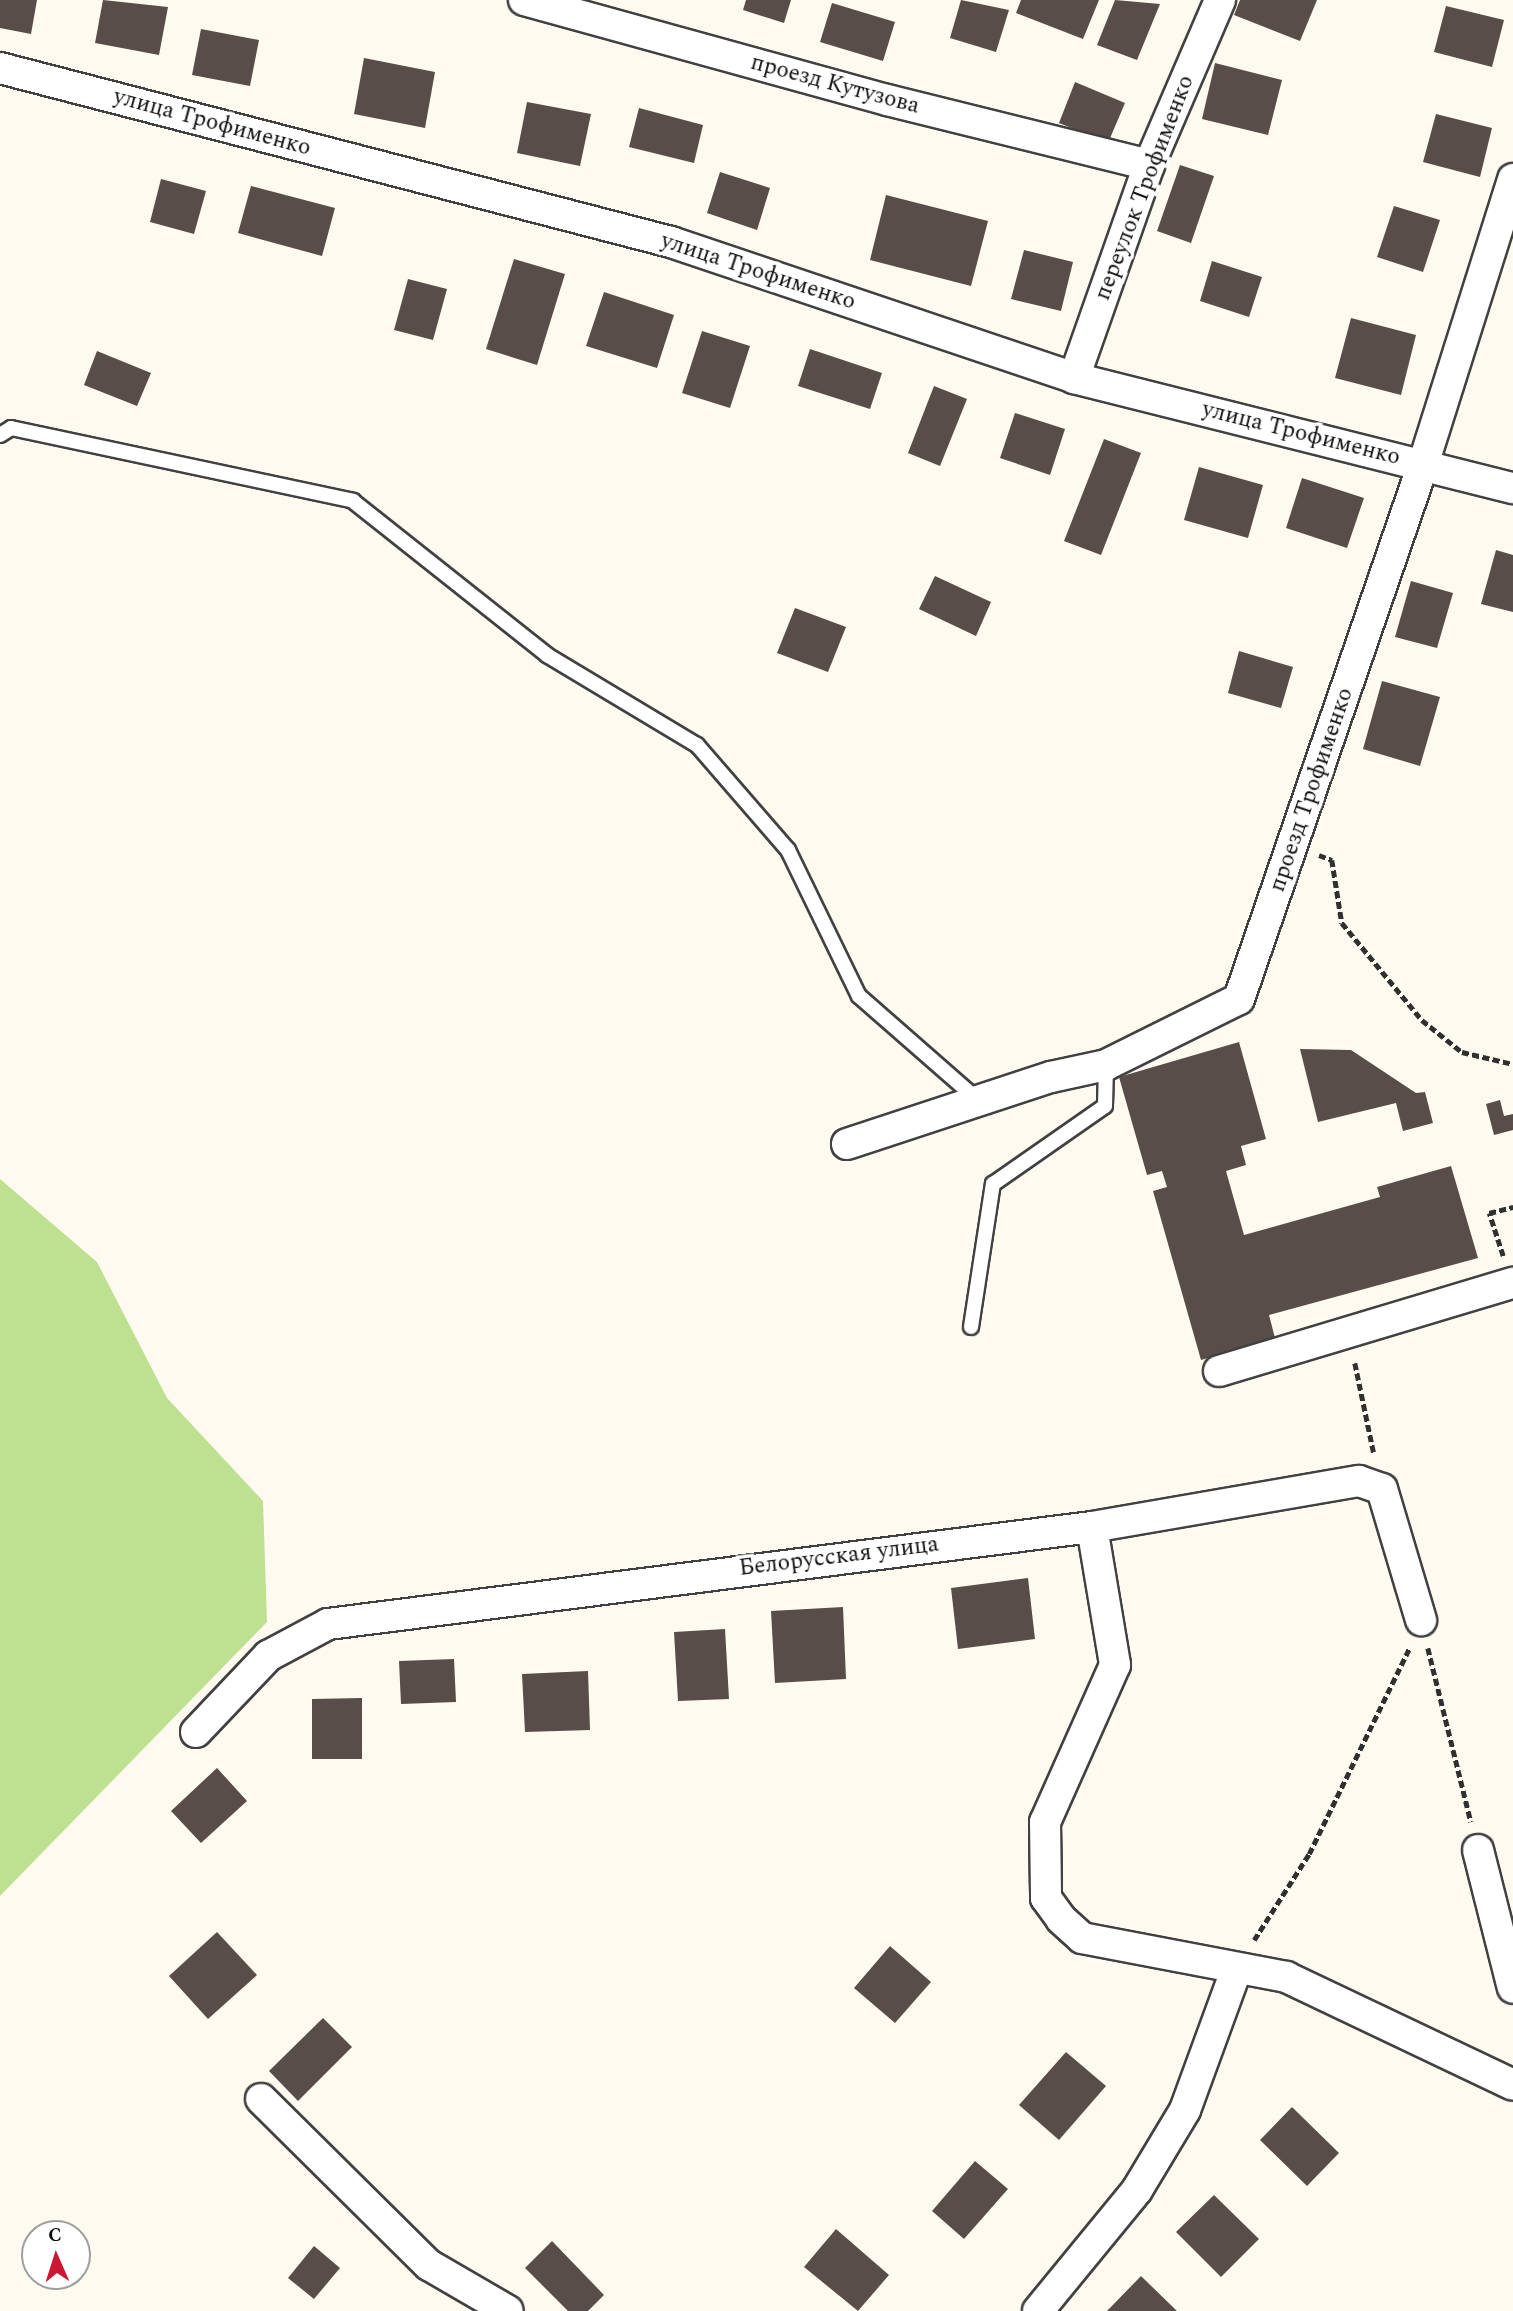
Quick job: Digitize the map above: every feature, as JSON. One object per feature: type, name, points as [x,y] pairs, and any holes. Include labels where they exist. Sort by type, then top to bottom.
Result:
[{"type":"street","name":"проезд Кутузова","points":[[524,0],[887,100],[1149,164]]},
{"type":"street","name":"переулок Трофименко","points":[[1074,378],[1149,164],[1220,0]]},
{"type":"street","name":"улица Трофименко","points":[[0,68],[671,242],[1074,378],[1513,488]]},
{"type":"street","name":"проезд Трофименко","points":[[847,1144],[979,1101],[1106,1065],[1239,999],[1423,465],[1513,179]]},
{"type":"street","points":[[1219,1371],[1513,1283]]},
{"type":"street","name":"Белорусская улица","points":[[196,1731],[268,1656],[328,1624],[1092,1527],[1359,1481],[1382,1489]]},
{"type":"street","points":[[1382,1489],[1421,1620]]},
{"type":"street","points":[[1092,1527],[1115,1665],[1045,1822],[1046,1898],[1082,1938],[1286,1977],[1513,2085]]},
{"type":"street","points":[[1478,1850],[1513,1988]]},
{"type":"street","points":[[1038,2311],[1137,2190],[1185,2110],[1237,1968]]},
{"type":"street","points":[[261,2099],[429,2265],[489,2295],[508,2311]]},
{"type":"lane","points":[[0,435],[11,428],[353,501],[547,655],[697,745],[788,850],[859,996],[979,1101]]},
{"type":"lane","points":[[971,1327],[992,1184],[1105,1105],[1106,1065]]},
{"type":"path","points":[[1292,846],[1332,860],[1342,923],[1422,1020],[1462,1052],[1513,1064]]},
{"type":"path","points":[[1513,1207],[1489,1213],[1513,1283]]},
{"type":"path","points":[[1349,1332],[1382,1489]]},
{"type":"path","points":[[1421,1620],[1478,1850]]},
{"type":"path","points":[[1237,1968],[1309,1854],[1392,1690],[1421,1620]]},
{"type":"green space","points":[[0,1179],[97,1262],[167,1398],[263,1501],[267,1622],[0,1896]]},
{"type":"building","points":[[0,0],[37,0],[31,34],[0,28]]},
{"type":"building","points":[[103,0],[168,7],[159,55],[95,43]]},
{"type":"building","points":[[746,0],[791,0],[784,23],[743,10]]},
{"type":"building","points":[[961,0],[1009,10],[996,52],[950,38]]},
{"type":"building","points":[[1021,0],[1099,0],[1083,39],[1016,13]]},
{"type":"building","points":[[1115,0],[1160,4],[1137,60],[1097,45]]},
{"type":"building","points":[[1240,0],[1317,0],[1300,41],[1234,15]]},
{"type":"building","points":[[832,3],[895,22],[883,61],[820,42]]},
{"type":"building","points":[[1446,6],[1504,20],[1492,67],[1434,52]]},
{"type":"building","points":[[201,29],[259,40],[250,86],[192,75]]},
{"type":"building","points":[[364,58],[435,72],[425,128],[354,114]]},
{"type":"building","points":[[1215,63],[1282,80],[1268,135],[1202,119]]},
{"type":"building","points":[[1075,82],[1125,103],[1108,143],[1059,123]]},
{"type":"building","points":[[527,102],[591,114],[580,166],[517,153]]},
{"type":"building","points":[[639,108],[703,125],[694,163],[629,147]]},
{"type":"building","points":[[1436,114],[1492,128],[1480,177],[1423,162]]},
{"type":"building","points":[[1180,165],[1214,176],[1191,243],[1157,231]]},
{"type":"building","points":[[720,172],[770,188],[757,230],[707,213]]},
{"type":"building","points":[[161,179],[206,191],[194,234],[150,222]]},
{"type":"building","points":[[251,186],[335,208],[322,256],[238,233]]},
{"type":"building","points":[[886,195],[988,221],[971,286],[870,260]]},
{"type":"building","points":[[1394,206],[1440,220],[1423,272],[1377,257]]},
{"type":"building","points":[[1024,250],[1073,262],[1061,311],[1011,299]]},
{"type":"building","points":[[514,259],[565,274],[537,365],[486,349]]},
{"type":"building","points":[[1212,261],[1262,277],[1249,317],[1200,301]]},
{"type":"building","points":[[408,279],[447,289],[433,340],[394,330]]},
{"type":"building","points":[[604,292],[674,315],[657,368],[586,346]]},
{"type":"building","points":[[1351,318],[1416,335],[1401,395],[1335,378]]},
{"type":"building","points":[[702,331],[750,346],[730,408],[682,393]]},
{"type":"building","points":[[810,349],[882,373],[870,409],[798,386]]},
{"type":"building","points":[[97,351],[151,373],[137,406],[84,385]]},
{"type":"building","points":[[934,386],[967,399],[940,466],[908,453]]},
{"type":"building","points":[[1015,413],[1065,429],[1050,475],[1000,458]]},
{"type":"building","points":[[1104,439],[1141,453],[1101,555],[1064,541]]},
{"type":"building","points":[[1199,467],[1263,485],[1248,538],[1184,520]]},
{"type":"building","points":[[1302,478],[1364,498],[1347,548],[1286,528]]},
{"type":"building","points":[[1496,550],[1513,555],[1513,612],[1481,604]]},
{"type":"building","points":[[935,576],[991,602],[976,636],[919,609]]},
{"type":"building","points":[[1411,581],[1453,593],[1437,648],[1395,637]]},
{"type":"building","points":[[795,608],[846,627],[828,672],[777,653]]},
{"type":"building","points":[[1239,651],[1293,667],[1281,708],[1228,693]]},
{"type":"building","points":[[1382,681],[1440,697],[1420,766],[1363,749]]},
{"type":"building","points":[[1239,1042],[1266,1139],[1241,1146],[1246,1165],[1226,1171],[1244,1235],[1380,1197],[1377,1187],[1451,1166],[1478,1258],[1269,1315],[1275,1338],[1201,1360],[1153,1191],[1167,1187],[1162,1171],[1147,1175],[1119,1077]]},
{"type":"building","points":[[1300,1049],[1351,1050],[1416,1093],[1425,1092],[1433,1123],[1403,1131],[1396,1103],[1318,1122]]},
{"type":"building","points":[[1500,1100],[1504,1116],[1513,1114],[1513,1130],[1494,1135],[1486,1104]]},
{"type":"building","points":[[1028,1578],[1035,1639],[958,1649],[951,1588]]},
{"type":"building","points":[[843,1607],[846,1679],[775,1683],[771,1611]]},
{"type":"building","points":[[725,1629],[729,1699],[678,1701],[674,1632]]},
{"type":"building","points":[[454,1659],[456,1702],[401,1704],[399,1661]]},
{"type":"building","points":[[588,1671],[590,1730],[525,1732],[522,1674]]},
{"type":"building","points":[[362,1698],[362,1759],[312,1759],[312,1699]]},
{"type":"building","points":[[217,1768],[247,1801],[201,1843],[171,1811]]},
{"type":"building","points":[[217,1932],[257,1975],[208,2019],[169,1976]]},
{"type":"building","points":[[890,1946],[931,1982],[895,2023],[854,1988]]},
{"type":"building","points":[[323,2018],[352,2047],[298,2101],[269,2071]]},
{"type":"building","points":[[1066,2052],[1106,2086],[1059,2140],[1019,2105]]},
{"type":"building","points":[[1292,2107],[1339,2153],[1307,2186],[1260,2140]]},
{"type":"building","points":[[975,2161],[1008,2189],[964,2239],[932,2211]]},
{"type":"building","points":[[1214,2195],[1259,2239],[1221,2277],[1176,2232]]},
{"type":"building","points":[[836,2229],[889,2275],[858,2311],[804,2267]]},
{"type":"building","points":[[552,2241],[604,2295],[588,2311],[568,2311],[525,2268]]},
{"type":"building","points":[[314,2246],[340,2268],[314,2299],[288,2278]]},
{"type":"building","points":[[1141,2276],[1177,2311],[1107,2311]]}]
